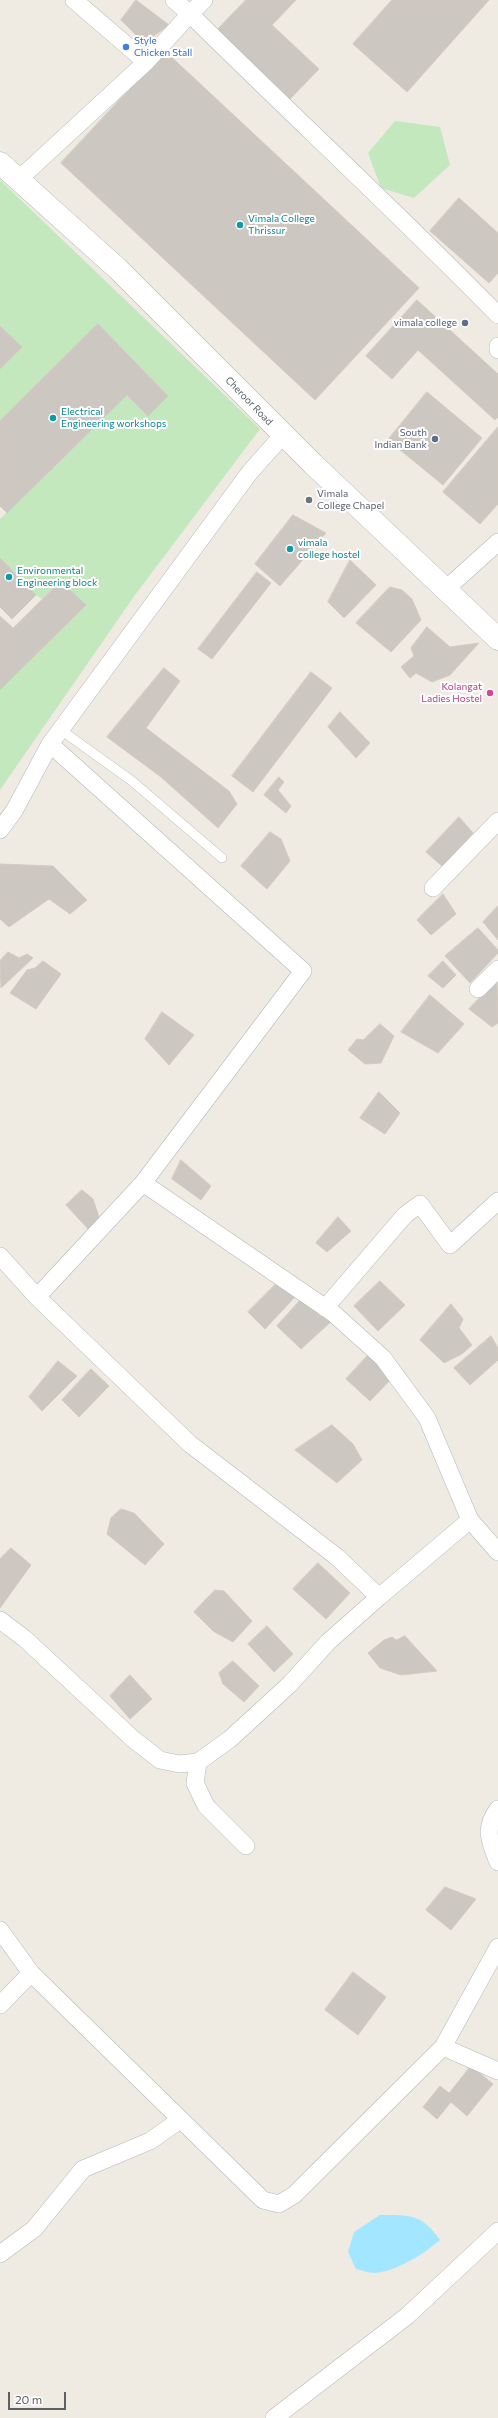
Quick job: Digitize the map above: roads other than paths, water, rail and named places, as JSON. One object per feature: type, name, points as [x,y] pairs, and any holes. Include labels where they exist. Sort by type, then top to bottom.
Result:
[{"type":"main road","name":"Cheroor Road","points":[[0,163],[119,270],[283,435],[498,639]]},
{"type":"street","points":[[74,0],[146,62]]},
{"type":"street","points":[[174,0],[304,127],[418,234],[498,315]]},
{"type":"street","points":[[18,180],[146,62],[204,0]]},
{"type":"street","points":[[0,830],[14,811],[50,744],[250,472],[283,435]]},
{"type":"street","points":[[446,589],[498,542]]},
{"type":"street","points":[[37,1297],[143,1183],[303,971],[50,744]]},
{"type":"street","points":[[433,888],[498,821]]},
{"type":"street","points":[[478,989],[498,969]]},
{"type":"street","points":[[143,1183],[325,1308],[383,1358],[427,1418],[470,1520],[498,1552]]},
{"type":"street","points":[[325,1308],[405,1215],[420,1204],[450,1245],[498,1201]]},
{"type":"street","points":[[0,1256],[37,1297],[190,1444],[337,1557],[379,1597]]},
{"type":"street","points":[[0,1620],[24,1638],[133,1739],[160,1760],[179,1764],[198,1762],[235,1734],[290,1684],[328,1642],[470,1520]]},
{"type":"street","points":[[198,1762],[195,1784],[206,1806],[246,1846]]},
{"type":"street","points":[[498,1810],[490,1819],[488,1839],[498,1862]]},
{"type":"street","points":[[0,1930],[31,1973],[180,2120],[263,2200],[279,2204],[294,2195],[443,2047],[498,1948]]},
{"type":"street","points":[[0,2004],[31,1973]]},
{"type":"street","points":[[443,2047],[498,2071]]},
{"type":"street","points":[[0,2254],[34,2229],[83,2169],[150,2141],[180,2120]]},
{"type":"street","points":[[274,2418],[407,2316],[498,2231]]},
{"type":"lane","points":[[61,730],[132,781],[222,858]]},
{"type":"water","points":[[380,2215],[400,2215],[414,2218],[427,2225],[440,2240],[401,2266],[383,2272],[374,2273],[356,2269],[348,2252],[354,2232]]},
{"type":"place","name":"Style Chicken Stall","points":[[126,47]]},
{"type":"place","name":"Vimala College Thrissur","points":[[240,225]]},
{"type":"place","name":"vimala college","points":[[465,323]]},
{"type":"place","name":"Electrical Engineering workshops","points":[[53,418]]},
{"type":"place","name":"South Indian Bank","points":[[435,439]]},
{"type":"place","name":"Vimala College Chapel","points":[[309,500]]},
{"type":"place","name":"vimala college hostel","points":[[290,549]]},
{"type":"place","name":"Environmental Engineering block","points":[[9,577]]},
{"type":"place","name":"Kolangat Ladies Hostel","points":[[490,693]]}]
